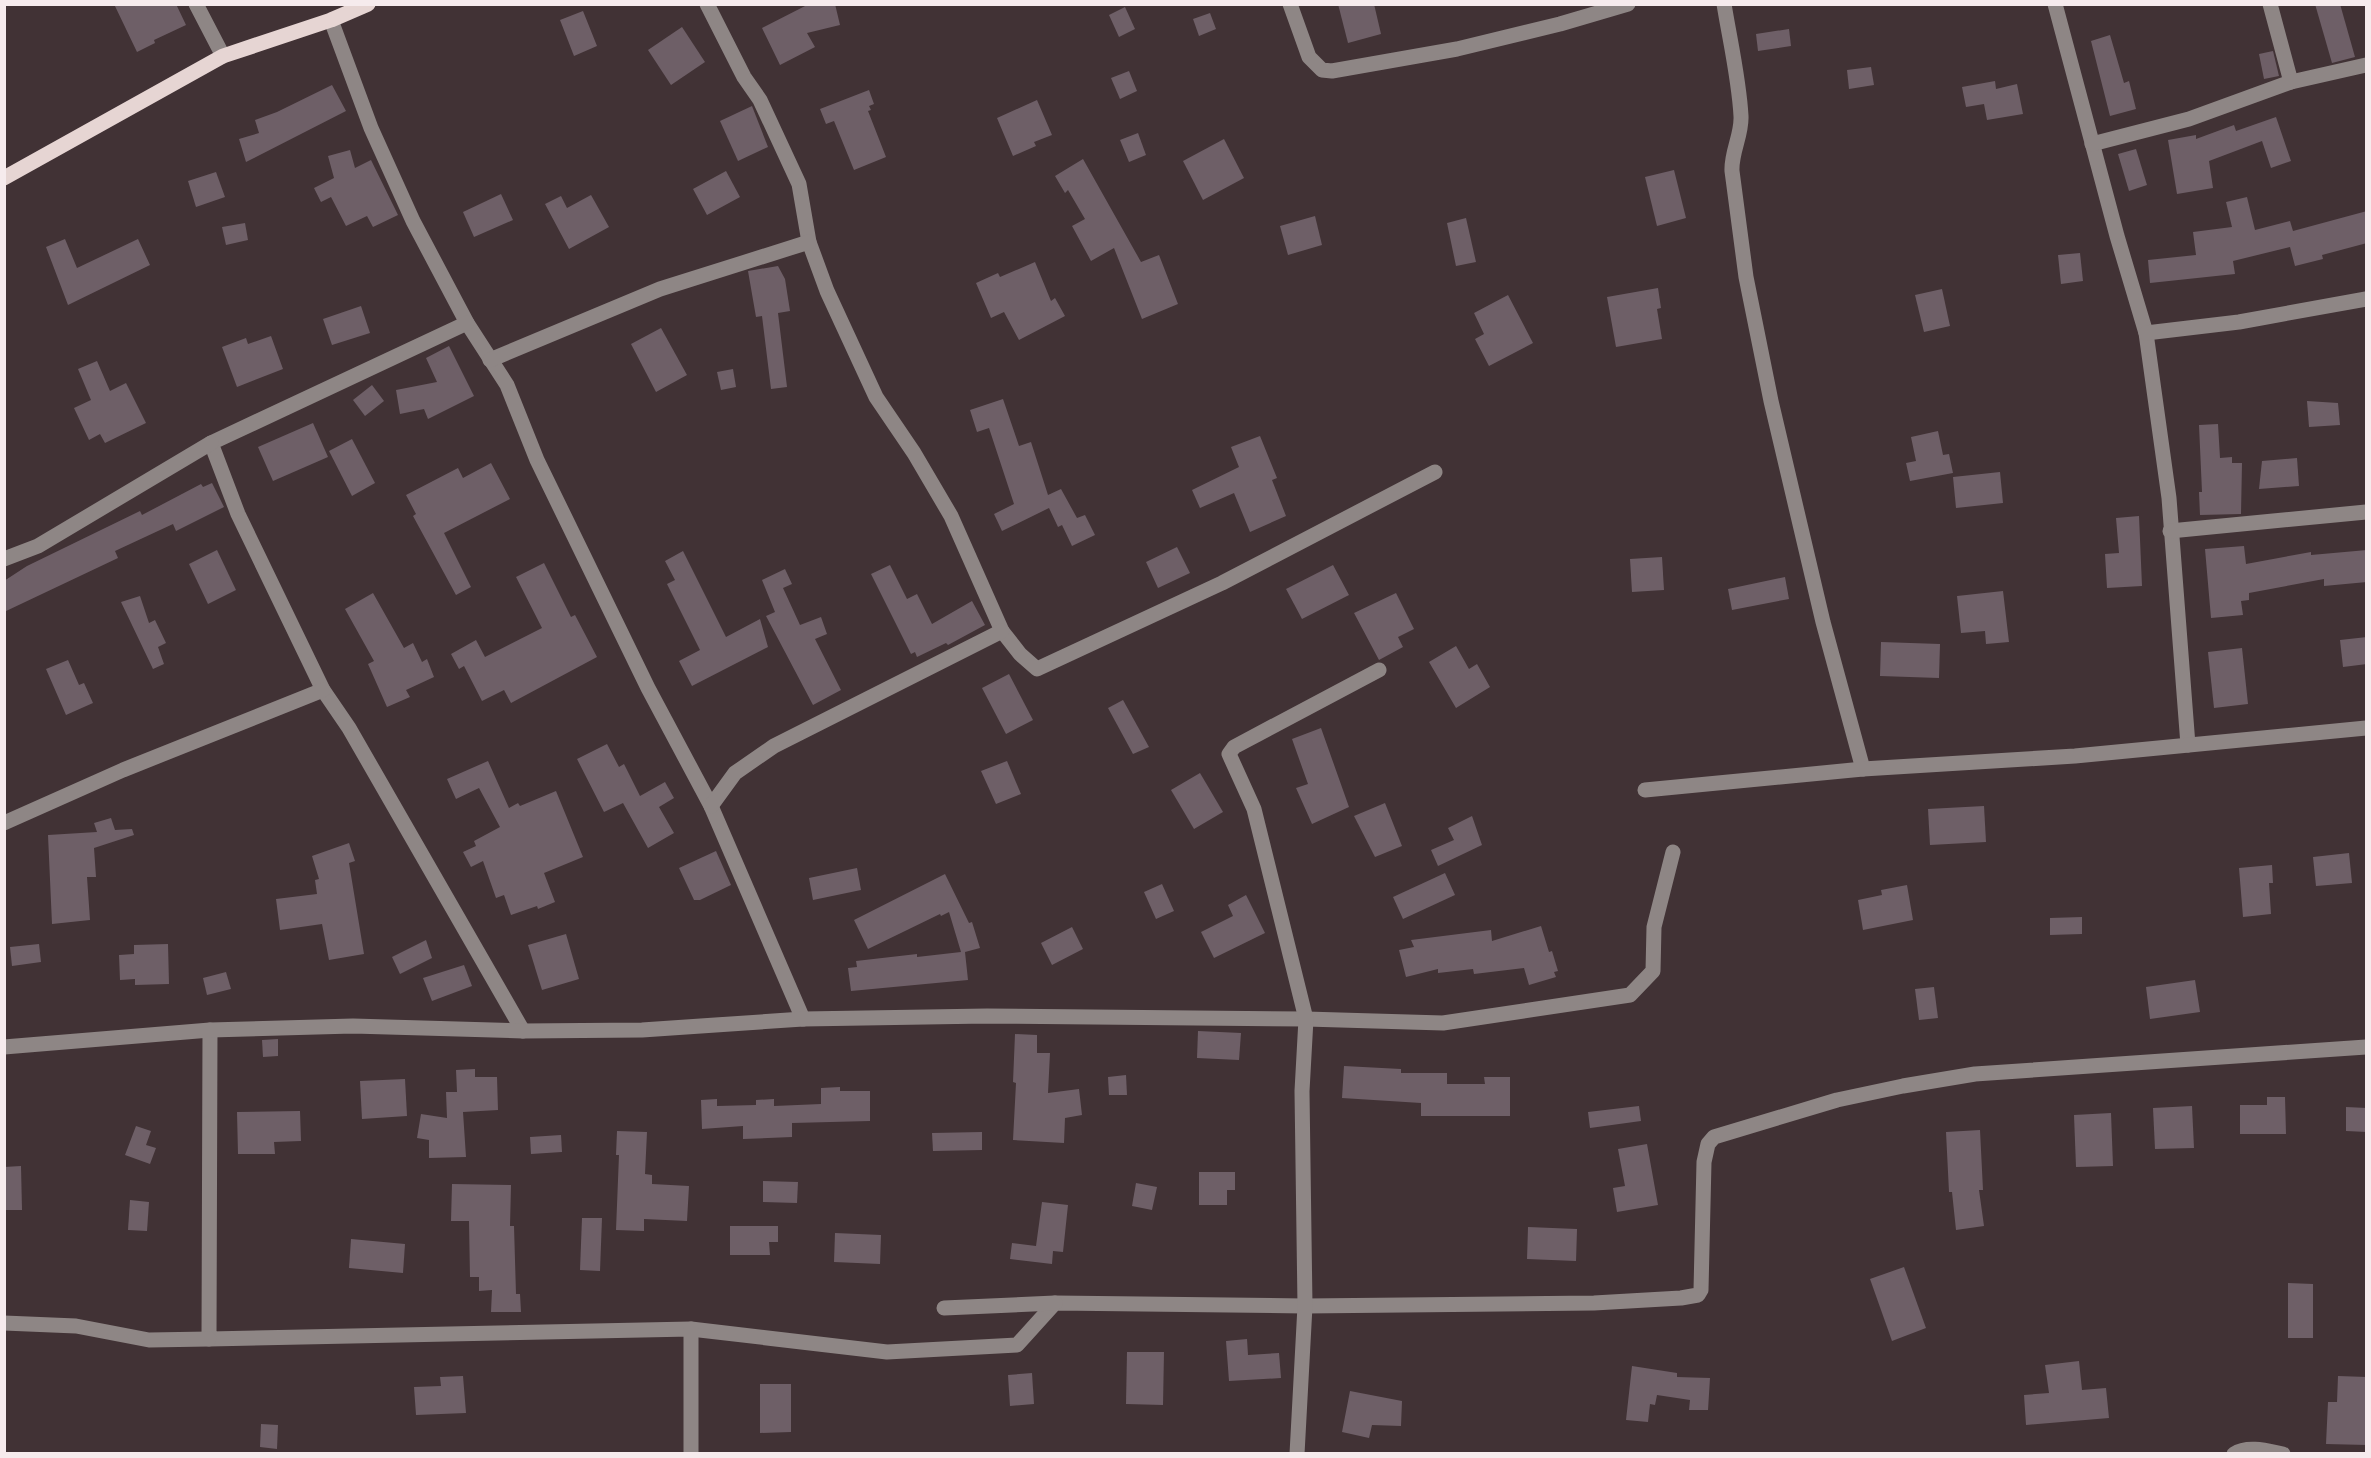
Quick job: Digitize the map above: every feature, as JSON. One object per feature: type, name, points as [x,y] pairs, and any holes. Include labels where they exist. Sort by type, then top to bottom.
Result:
[{"type":"main road","points":[[4,178],[223,56],[331,20],[368,4]]},
{"type":"street","points":[[196,4],[223,56]]},
{"type":"street","points":[[707,4],[744,77],[760,100],[799,184],[809,242],[827,291],[876,398],[914,453],[951,516],[1002,631],[1037,669],[1222,583],[1435,472]]},
{"type":"street","points":[[1290,4],[1310,57],[1322,70],[1332,71],[1457,49],[1560,24],[1628,4]]},
{"type":"street","points":[[1724,4],[1741,116],[1739,136],[1731,162],[1746,277],[1771,401],[1823,621],[1863,769]]},
{"type":"street","points":[[2055,4],[2146,333],[2169,498],[2188,745]]},
{"type":"street","points":[[2270,4],[2291,82]]},
{"type":"street","points":[[331,20],[371,128],[413,220],[467,323],[507,386],[537,460],[648,688],[711,806],[803,1019]]},
{"type":"street","points":[[2092,144],[2189,120],[2291,82],[2367,65]]},
{"type":"street","points":[[490,360],[660,290],[809,242]]},
{"type":"street","points":[[2146,333],[2240,322],[2367,299]]},
{"type":"street","points":[[4,559],[38,546],[211,443],[467,323]]},
{"type":"street","points":[[211,443],[238,514],[323,690],[348,728],[523,1031]]},
{"type":"street","points":[[2170,531],[2367,512]]},
{"type":"street","points":[[711,806],[735,773],[774,746],[1002,631]]},
{"type":"street","points":[[1297,1454],[1305,1306],[1302,1091],[1306,1019],[1254,809],[1229,754],[1234,747],[1379,670]]},
{"type":"street","points":[[4,823],[123,770],[323,690]]},
{"type":"street","points":[[1645,790],[1863,769],[2075,756],[2367,728]]},
{"type":"street","points":[[4,1047],[210,1030],[353,1026],[523,1031],[642,1030],[803,1019],[987,1016],[1306,1019],[1443,1023],[1630,995],[1653,971],[1654,927],[1673,852]]},
{"type":"street","points":[[209,1339],[210,1030]]},
{"type":"street","points":[[944,1308],[1055,1303],[1305,1306],[1594,1303],[1698,1295],[1701,1290],[1704,1162],[1708,1144],[1714,1137],[1837,1100],[1975,1074],[2367,1047]]},
{"type":"street","points":[[4,1323],[76,1326],[149,1340],[691,1329],[887,1352],[1017,1345],[1055,1303]]},
{"type":"street","points":[[691,1329],[691,1454]]},
{"type":"street","points":[[2234,1454],[2241,1450],[2255,1449],[2283,1454]]},
{"type":"building","points":[[114,4],[176,4],[186,25],[154,40],[155,43],[137,52]]},
{"type":"building","points":[[809,4],[835,4],[840,25],[807,33],[815,47],[780,65],[762,28]]},
{"type":"building","points":[[1338,4],[1374,4],[1381,34],[1348,43]]},
{"type":"building","points":[[2315,4],[2340,4],[2355,57],[2332,63]]},
{"type":"building","points":[[1125,7],[1135,29],[1119,37],[1109,15]]},
{"type":"building","points":[[583,11],[597,46],[574,56],[560,20]]},
{"type":"building","points":[[1210,13],[1216,29],[1199,36],[1193,19]]},
{"type":"building","points":[[682,27],[705,62],[671,85],[648,50]]},
{"type":"building","points":[[1789,29],[1791,46],[1758,51],[1756,34]]},
{"type":"building","points":[[2110,35],[2124,83],[2129,81],[2136,109],[2110,116],[2091,41]]},
{"type":"building","points":[[2273,51],[2279,76],[2264,79],[2259,54]]},
{"type":"building","points":[[1871,67],[1874,85],[1849,89],[1847,70]]},
{"type":"building","points":[[1129,71],[1137,91],[1120,99],[1111,78]]},
{"type":"building","points":[[1995,81],[1996,89],[2017,84],[2023,114],[1987,120],[1984,104],[1966,107],[1962,87]]},
{"type":"building","points":[[332,85],[346,111],[246,162],[239,139],[259,133],[255,120],[277,112]]},
{"type":"building","points":[[869,90],[874,104],[869,106],[871,110],[868,111],[886,157],[854,170],[834,121],[826,124],[820,109]]},
{"type":"building","points":[[1037,100],[1052,135],[1034,142],[1036,146],[1013,156],[997,118]]},
{"type":"building","points":[[752,106],[768,147],[738,161],[720,121]]},
{"type":"building","points":[[2276,117],[2291,161],[2271,168],[2262,141],[2209,161],[2213,188],[2177,194],[2168,140],[2196,135],[2196,139],[2234,125],[2236,131]]},
{"type":"building","points":[[1138,133],[1146,155],[1129,162],[1120,140]]},
{"type":"building","points":[[1224,139],[1244,178],[1203,200],[1183,161]]},
{"type":"building","points":[[2136,149],[2147,185],[2129,191],[2118,154]]},
{"type":"building","points":[[350,150],[355,168],[371,160],[398,215],[373,227],[367,216],[346,226],[331,197],[321,202],[314,188],[334,178],[328,156]]},
{"type":"building","points":[[1083,159],[1141,262],[1159,255],[1178,304],[1142,319],[1114,248],[1091,261],[1072,226],[1085,219],[1068,190],[1065,193],[1055,176]]},
{"type":"building","points":[[1674,170],[1686,218],[1657,226],[1645,177]]},
{"type":"building","points":[[726,171],[740,197],[707,215],[693,189]]},
{"type":"building","points":[[216,172],[225,197],[196,207],[188,181]]},
{"type":"building","points":[[501,194],[513,220],[474,237],[463,212]]},
{"type":"building","points":[[591,195],[609,227],[569,249],[545,204],[561,196],[567,208]]},
{"type":"building","points":[[2247,197],[2255,230],[2290,221],[2293,231],[2367,211],[2367,243],[2322,255],[2323,259],[2295,266],[2290,247],[2233,261],[2235,274],[2150,283],[2148,260],[2196,255],[2193,232],[2232,227],[2226,202]]},
{"type":"building","points":[[1315,216],[1322,245],[1288,255],[1280,226]]},
{"type":"building","points":[[1466,218],[1476,262],[1456,266],[1447,223]]},
{"type":"building","points":[[245,223],[248,240],[226,245],[222,227]]},
{"type":"building","points":[[65,239],[77,268],[138,239],[150,265],[68,305],[46,247]]},
{"type":"building","points":[[2080,253],[2083,281],[2061,284],[2058,255]]},
{"type":"building","points":[[1035,262],[1051,301],[1055,298],[1065,316],[1019,340],[1004,312],[991,318],[976,283],[998,273],[1000,277]]},
{"type":"building","points":[[778,266],[785,279],[790,311],[778,313],[787,387],[771,389],[762,316],[756,317],[748,271]]},
{"type":"building","points":[[1658,288],[1661,308],[1657,309],[1662,339],[1616,347],[1607,297]]},
{"type":"building","points":[[1942,289],[1950,326],[1924,332],[1915,295]]},
{"type":"building","points":[[1508,295],[1533,343],[1489,366],[1475,339],[1484,334],[1474,313]]},
{"type":"building","points":[[361,306],[370,333],[332,345],[323,319]]},
{"type":"building","points":[[661,328],[687,375],[656,392],[631,344]]},
{"type":"building","points":[[271,336],[283,369],[237,387],[222,347],[246,338],[248,344]]},
{"type":"building","points":[[449,346],[474,396],[428,419],[424,409],[400,414],[396,390],[437,382],[426,358]]},
{"type":"building","points":[[97,361],[110,391],[126,383],[146,423],[105,443],[100,434],[89,440],[74,408],[91,400],[78,369]]},
{"type":"building","points":[[733,369],[736,387],[721,390],[717,372]]},
{"type":"building","points":[[372,385],[384,401],[365,416],[353,400]]},
{"type":"building","points":[[1003,399],[1019,446],[1031,442],[1048,495],[1061,489],[1077,518],[1085,515],[1095,535],[1072,546],[1062,525],[1058,527],[1049,508],[1002,531],[994,514],[1014,504],[989,428],[977,432],[970,410]]},
{"type":"building","points":[[2307,401],[2338,403],[2340,425],[2309,427]]},
{"type":"building","points":[[313,423],[328,457],[273,481],[258,447]]},
{"type":"building","points":[[2218,424],[2220,458],[2232,457],[2232,463],[2242,463],[2241,514],[2200,515],[2199,492],[2202,492],[2199,425]]},
{"type":"building","points":[[1938,431],[1943,455],[1949,454],[1953,473],[1910,481],[1906,463],[1916,461],[1911,437]]},
{"type":"building","points":[[1260,436],[1277,478],[1272,480],[1286,516],[1250,532],[1234,493],[1200,508],[1192,490],[1239,467],[1231,447]]},
{"type":"building","points":[[352,439],[375,483],[352,496],[329,451]]},
{"type":"building","points":[[2297,458],[2299,486],[2259,489],[2262,461]]},
{"type":"building","points":[[491,463],[510,499],[444,533],[471,587],[456,595],[413,516],[416,514],[406,495],[458,468],[463,478]]},
{"type":"building","points":[[2000,472],[2003,503],[1956,508],[1953,477]]},
{"type":"building","points":[[212,483],[224,507],[176,531],[173,524],[115,551],[118,558],[4,612],[4,581],[27,566],[140,511],[142,515],[201,484],[203,487]]},
{"type":"building","points":[[2139,516],[2142,586],[2107,588],[2105,554],[2119,553],[2116,518]]},
{"type":"building","points":[[2244,546],[2246,564],[2311,552],[2311,555],[2367,550],[2367,582],[2324,586],[2324,579],[2249,593],[2249,600],[2241,601],[2243,615],[2211,618],[2205,549]]},
{"type":"building","points":[[1177,547],[1190,573],[1158,588],[1146,562]]},
{"type":"building","points":[[217,550],[236,590],[208,604],[189,564]]},
{"type":"building","points":[[683,551],[726,637],[760,619],[768,647],[692,686],[679,661],[700,650],[667,584],[675,580],[665,561]]},
{"type":"building","points":[[1662,557],[1664,590],[1632,592],[1630,559]]},
{"type":"building","points":[[544,563],[571,617],[575,615],[597,657],[511,703],[504,690],[482,701],[464,666],[459,669],[451,654],[476,640],[485,657],[542,628],[516,577]]},
{"type":"building","points":[[890,565],[907,599],[917,594],[932,624],[972,601],[985,625],[948,645],[946,643],[917,657],[915,652],[911,654],[871,574]]},
{"type":"building","points":[[1333,565],[1349,595],[1302,619],[1286,589]]},
{"type":"building","points":[[785,569],[792,584],[783,588],[800,625],[821,617],[827,634],[815,639],[841,690],[813,705],[766,616],[775,612],[762,580]]},
{"type":"building","points":[[1785,577],[1789,599],[1732,610],[1728,589]]},
{"type":"building","points":[[2003,591],[2009,642],[1986,644],[1985,631],[1961,633],[1957,596]]},
{"type":"building","points":[[373,593],[404,648],[413,643],[422,662],[427,659],[434,677],[406,690],[410,697],[387,707],[368,664],[374,661],[345,609]]},
{"type":"building","points":[[1396,593],[1414,629],[1398,637],[1403,647],[1379,660],[1354,613]]},
{"type":"building","points":[[140,596],[149,623],[155,620],[166,643],[158,647],[164,664],[153,669],[121,602]]},
{"type":"building","points":[[2367,637],[2367,664],[2343,667],[2340,640]]},
{"type":"building","points":[[1881,642],[1940,644],[1939,678],[1880,676]]},
{"type":"building","points":[[1456,646],[1469,669],[1477,664],[1490,687],[1456,708],[1429,662]]},
{"type":"building","points":[[2242,648],[2248,704],[2214,708],[2208,652]]},
{"type":"building","points":[[68,660],[79,685],[84,683],[93,703],[66,715],[46,669]]},
{"type":"building","points":[[1009,674],[1033,720],[1006,734],[982,688]]},
{"type":"building","points":[[1123,700],[1149,747],[1133,754],[1108,708]]},
{"type":"building","points":[[1321,728],[1349,807],[1312,824],[1296,788],[1308,784],[1292,739]]},
{"type":"building","points":[[607,744],[619,767],[624,764],[640,796],[665,782],[674,798],[659,807],[674,833],[648,848],[623,803],[604,812],[577,759]]},
{"type":"building","points":[[488,761],[509,808],[518,803],[520,806],[556,791],[583,857],[544,873],[555,902],[538,909],[537,906],[511,915],[504,895],[496,898],[483,861],[471,867],[463,852],[476,846],[474,841],[500,827],[479,788],[456,799],[447,779]]},
{"type":"building","points":[[1007,761],[1021,794],[996,804],[981,771]]},
{"type":"building","points":[[1200,773],[1223,812],[1194,829],[1171,790]]},
{"type":"building","points":[[1385,803],[1402,846],[1375,857],[1354,816]]},
{"type":"building","points":[[1984,806],[1986,842],[1930,845],[1928,809]]},
{"type":"building","points":[[1472,816],[1482,845],[1438,866],[1431,850],[1454,840],[1448,828]]},
{"type":"building","points":[[111,818],[115,830],[132,829],[134,835],[94,848],[96,877],[87,877],[90,920],[52,924],[48,835],[97,832],[94,823]]},
{"type":"building","points":[[349,843],[355,861],[349,863],[364,954],[329,960],[322,924],[280,930],[276,899],[317,894],[315,880],[319,879],[312,856]]},
{"type":"building","points":[[716,851],[731,885],[700,900],[694,900],[679,868]]},
{"type":"building","points":[[2349,853],[2352,883],[2316,886],[2313,857]]},
{"type":"building","points":[[2272,865],[2273,883],[2269,883],[2271,914],[2243,917],[2239,868]]},
{"type":"building","points":[[857,868],[861,890],[813,900],[809,878]]},
{"type":"building","points":[[1445,873],[1455,895],[1403,919],[1393,897]]},
{"type":"building","points":[[945,874],[969,923],[972,922],[980,948],[965,952],[968,980],[851,991],[848,968],[857,967],[856,961],[961,952],[949,912],[941,916],[940,914],[868,949],[854,920]]},
{"type":"building","points":[[1162,884],[1174,911],[1156,919],[1144,892]]},
{"type":"building","points":[[1907,885],[1913,920],[1863,930],[1858,900],[1882,895],[1881,890]]},
{"type":"building","points":[[1246,895],[1265,933],[1214,958],[1201,932],[1233,916],[1228,905]]},
{"type":"building","points":[[2082,917],[2082,934],[2050,935],[2050,918]]},
{"type":"building","points":[[1541,926],[1558,971],[1554,972],[1556,977],[1529,985],[1524,968],[1474,974],[1473,969],[1438,973],[1438,969],[1406,977],[1399,950],[1414,947],[1411,940],[1491,930],[1492,941]]},
{"type":"building","points":[[1072,927],[1083,949],[1052,965],[1041,943]]},
{"type":"building","points":[[566,934],[579,979],[542,990],[528,945]]},
{"type":"building","points":[[426,940],[432,958],[400,974],[392,957]]},
{"type":"building","points":[[39,944],[41,962],[12,966],[10,947]]},
{"type":"building","points":[[168,944],[169,984],[135,985],[135,979],[120,980],[119,955],[134,954],[134,945]]},
{"type":"building","points":[[464,965],[472,986],[432,1001],[423,978]]},
{"type":"building","points":[[226,972],[231,989],[207,995],[203,978]]},
{"type":"building","points":[[2195,980],[2200,1012],[2150,1019],[2146,987]]},
{"type":"building","points":[[1934,987],[1938,1018],[1919,1020],[1915,989]]},
{"type":"building","points":[[1198,1031],[1241,1033],[1239,1060],[1197,1058]]},
{"type":"building","points":[[1015,1034],[1037,1035],[1037,1053],[1050,1053],[1048,1093],[1079,1089],[1082,1115],[1065,1118],[1064,1143],[1013,1140],[1016,1083],[1013,1082]]},
{"type":"building","points":[[278,1039],[278,1056],[263,1057],[262,1040]]},
{"type":"building","points":[[1344,1066],[1401,1069],[1401,1073],[1447,1073],[1447,1084],[1485,1084],[1484,1077],[1510,1077],[1510,1116],[1421,1116],[1421,1103],[1342,1098]]},
{"type":"building","points":[[475,1069],[475,1077],[497,1077],[498,1110],[463,1112],[466,1157],[429,1158],[429,1140],[417,1138],[421,1114],[447,1118],[446,1092],[457,1092],[456,1070]]},
{"type":"building","points":[[1126,1075],[1127,1095],[1109,1095],[1108,1077]]},
{"type":"building","points":[[405,1079],[407,1116],[362,1119],[360,1081]]},
{"type":"building","points":[[840,1087],[840,1091],[870,1091],[870,1121],[792,1123],[792,1137],[743,1139],[743,1126],[702,1129],[701,1100],[717,1099],[717,1106],[756,1105],[756,1100],[774,1099],[774,1106],[821,1104],[821,1088]]},
{"type":"building","points":[[2267,1097],[2285,1097],[2286,1134],[2240,1134],[2240,1105],[2267,1105]]},
{"type":"building","points":[[1639,1106],[1641,1121],[1590,1128],[1588,1112]]},
{"type":"building","points":[[2192,1106],[2194,1148],[2155,1149],[2153,1108]]},
{"type":"building","points":[[2346,1107],[2367,1108],[2367,1132],[2346,1131]]},
{"type":"building","points":[[300,1111],[301,1141],[274,1142],[275,1154],[238,1154],[237,1112]]},
{"type":"building","points":[[2111,1113],[2113,1166],[2076,1167],[2074,1115]]},
{"type":"building","points":[[136,1126],[151,1131],[146,1145],[156,1148],[150,1164],[125,1155]]},
{"type":"building","points":[[1980,1130],[1983,1190],[1979,1190],[1984,1226],[1956,1230],[1952,1192],[1949,1192],[1946,1132]]},
{"type":"building","points":[[617,1131],[647,1132],[645,1174],[652,1175],[652,1184],[689,1186],[687,1221],[644,1219],[644,1231],[616,1230],[619,1155],[616,1155]]},
{"type":"building","points":[[982,1132],[982,1150],[933,1151],[932,1133]]},
{"type":"building","points":[[561,1135],[562,1152],[531,1154],[530,1137]]},
{"type":"building","points":[[1647,1144],[1658,1205],[1617,1212],[1613,1188],[1625,1186],[1618,1149]]},
{"type":"building","points":[[21,1166],[22,1210],[4,1210],[4,1167]]},
{"type":"building","points":[[1199,1172],[1235,1172],[1235,1190],[1227,1190],[1227,1205],[1199,1205]]},
{"type":"building","points":[[763,1181],[798,1182],[797,1203],[763,1202]]},
{"type":"building","points":[[1136,1183],[1157,1187],[1152,1210],[1132,1206]]},
{"type":"building","points":[[452,1184],[511,1185],[510,1226],[514,1226],[516,1294],[520,1294],[521,1312],[491,1312],[492,1290],[479,1291],[479,1277],[470,1277],[469,1221],[451,1221]]},
{"type":"building","points":[[130,1200],[149,1202],[147,1231],[128,1230]]},
{"type":"building","points":[[1042,1202],[1068,1205],[1063,1252],[1053,1251],[1052,1264],[1010,1259],[1012,1243],[1036,1246]]},
{"type":"building","points":[[582,1218],[602,1218],[600,1271],[580,1270]]},
{"type":"building","points":[[730,1226],[778,1226],[778,1242],[769,1242],[770,1255],[730,1255]]},
{"type":"building","points":[[1528,1227],[1577,1229],[1576,1261],[1527,1259]]},
{"type":"building","points":[[835,1233],[881,1235],[880,1264],[834,1262]]},
{"type":"building","points":[[351,1239],[405,1244],[403,1273],[349,1268]]},
{"type":"building","points":[[1904,1267],[1926,1328],[1892,1341],[1870,1279]]},
{"type":"building","points":[[2288,1283],[2313,1284],[2313,1338],[2288,1338]]},
{"type":"building","points":[[1247,1339],[1248,1355],[1279,1353],[1281,1378],[1229,1381],[1226,1341]]},
{"type":"building","points":[[1127,1352],[1164,1352],[1163,1405],[1126,1404]]},
{"type":"building","points":[[2079,1361],[2082,1390],[2106,1388],[2109,1418],[2026,1425],[2024,1395],[2049,1393],[2045,1365]]},
{"type":"building","points":[[1632,1366],[1677,1373],[1677,1377],[1710,1378],[1708,1410],[1689,1410],[1690,1400],[1657,1395],[1655,1405],[1650,1404],[1648,1422],[1626,1420]]},
{"type":"building","points":[[1032,1373],[1034,1404],[1010,1406],[1008,1375]]},
{"type":"building","points":[[463,1376],[466,1413],[416,1415],[414,1387],[441,1386],[440,1377]]},
{"type":"building","points":[[2338,1376],[2367,1377],[2367,1445],[2326,1444],[2328,1402],[2337,1402]]},
{"type":"building","points":[[760,1384],[791,1384],[791,1432],[760,1433]]},
{"type":"building","points":[[1350,1391],[1402,1401],[1401,1426],[1372,1425],[1369,1438],[1342,1432]]},
{"type":"building","points":[[261,1424],[278,1425],[277,1449],[260,1447]]}]
